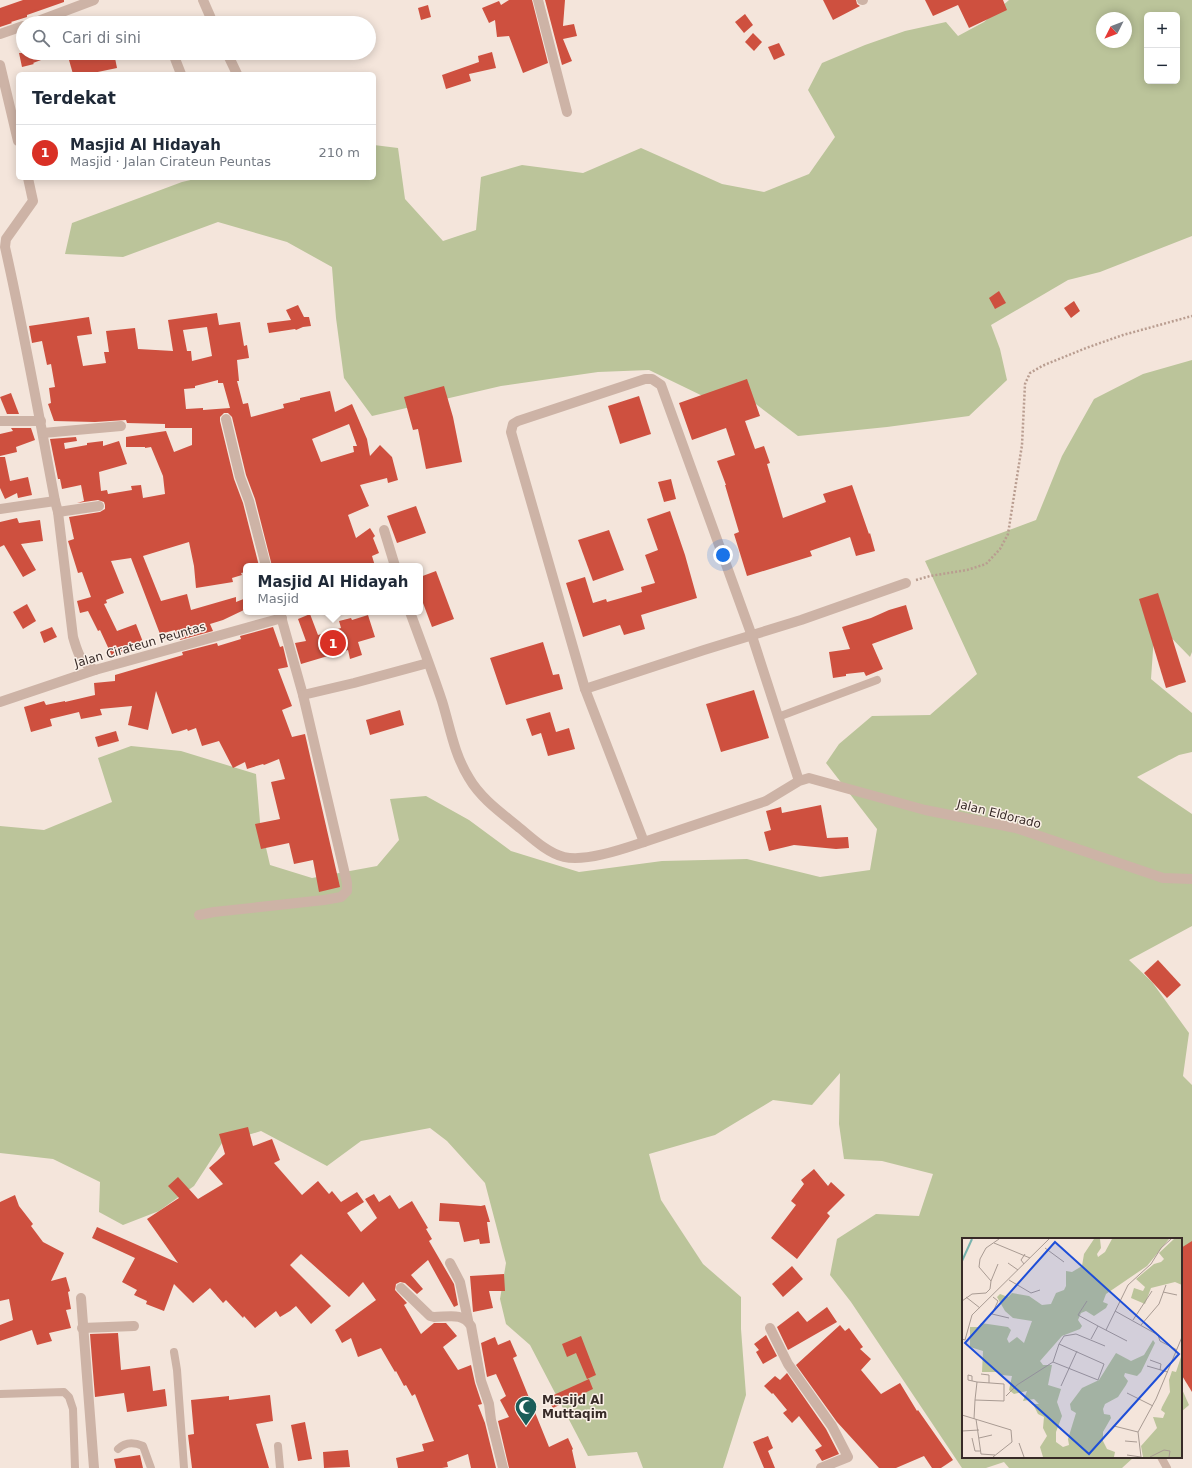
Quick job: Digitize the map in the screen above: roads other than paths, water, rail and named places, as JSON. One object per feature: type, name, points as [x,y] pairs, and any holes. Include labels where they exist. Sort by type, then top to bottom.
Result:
[{"type":"street","points":[[52,16],[94,0]]},
{"type":"street","points":[[203,0],[211,16]]},
{"type":"street","points":[[538,0],[566,112]]},
{"type":"street","points":[[0,34],[16,28]]},
{"type":"street","points":[[176,60],[181,72]]},
{"type":"street","points":[[230,60],[236,72]]},
{"type":"street","points":[[0,65],[16,133]]},
{"type":"street","points":[[28,180],[33,201],[6,239],[5,247],[58,512],[73,637],[78,655],[86,665],[95,670]]},
{"type":"street","points":[[411,615],[442,701],[456,753],[469,778],[480,793],[501,812],[538,843],[553,853],[564,857],[582,857],[617,851],[644,842],[766,801],[799,781],[752,636],[663,389],[657,381],[645,379],[518,421],[513,424],[511,432],[585,690],[644,842]]},
{"type":"street","points":[[226,419],[240,476],[265,563]]},
{"type":"street","points":[[0,421],[41,421]]},
{"type":"street","points":[[43,433],[121,426]]},
{"type":"street","points":[[0,509],[55,501]]},
{"type":"street","points":[[58,512],[99,506]]},
{"type":"street","points":[[384,530],[394,563]]},
{"type":"street","points":[[585,690],[704,650],[865,599],[906,584]]},
{"type":"street","points":[[199,916],[324,900],[341,897],[347,891],[347,883],[303,695],[281,615]]},
{"type":"street","name":"Jalan Cirateun Peuntas","points":[[0,702],[95,670],[281,615]]},
{"type":"street","points":[[303,695],[428,663]]},
{"type":"street","name":"Jalan Eldorado","points":[[799,781],[809,778],[925,810],[1016,828],[1163,878],[1192,879]]},
{"type":"street","points":[[450,1263],[460,1282],[468,1320],[471,1326],[481,1381],[489,1404],[491,1420],[504,1468]]},
{"type":"street","points":[[401,1288],[430,1316],[434,1318],[462,1317],[468,1320]]},
{"type":"street","points":[[80,1298],[94,1468]]},
{"type":"street","points":[[82,1328],[134,1326]]},
{"type":"street","points":[[770,1328],[788,1364],[832,1426],[848,1457],[821,1468]]},
{"type":"lane","points":[[778,717],[877,680]]},
{"type":"lane","points":[[174,1352],[177,1370],[184,1468]]},
{"type":"lane","points":[[0,1394],[64,1392],[69,1397],[73,1409],[75,1468]]},
{"type":"lane","points":[[118,1449],[121,1445],[135,1442],[143,1446],[151,1468]]},
{"type":"lane","points":[[278,1446],[280,1468]]},
{"type":"lane","points":[[1162,1458],[1167,1468]]},
{"type":"place","name":"Masjid Al Hidayah","points":[[333,643]]},
{"type":"place","name":"Masijd Al Muttaqim","points":[[526,1426]]}]
